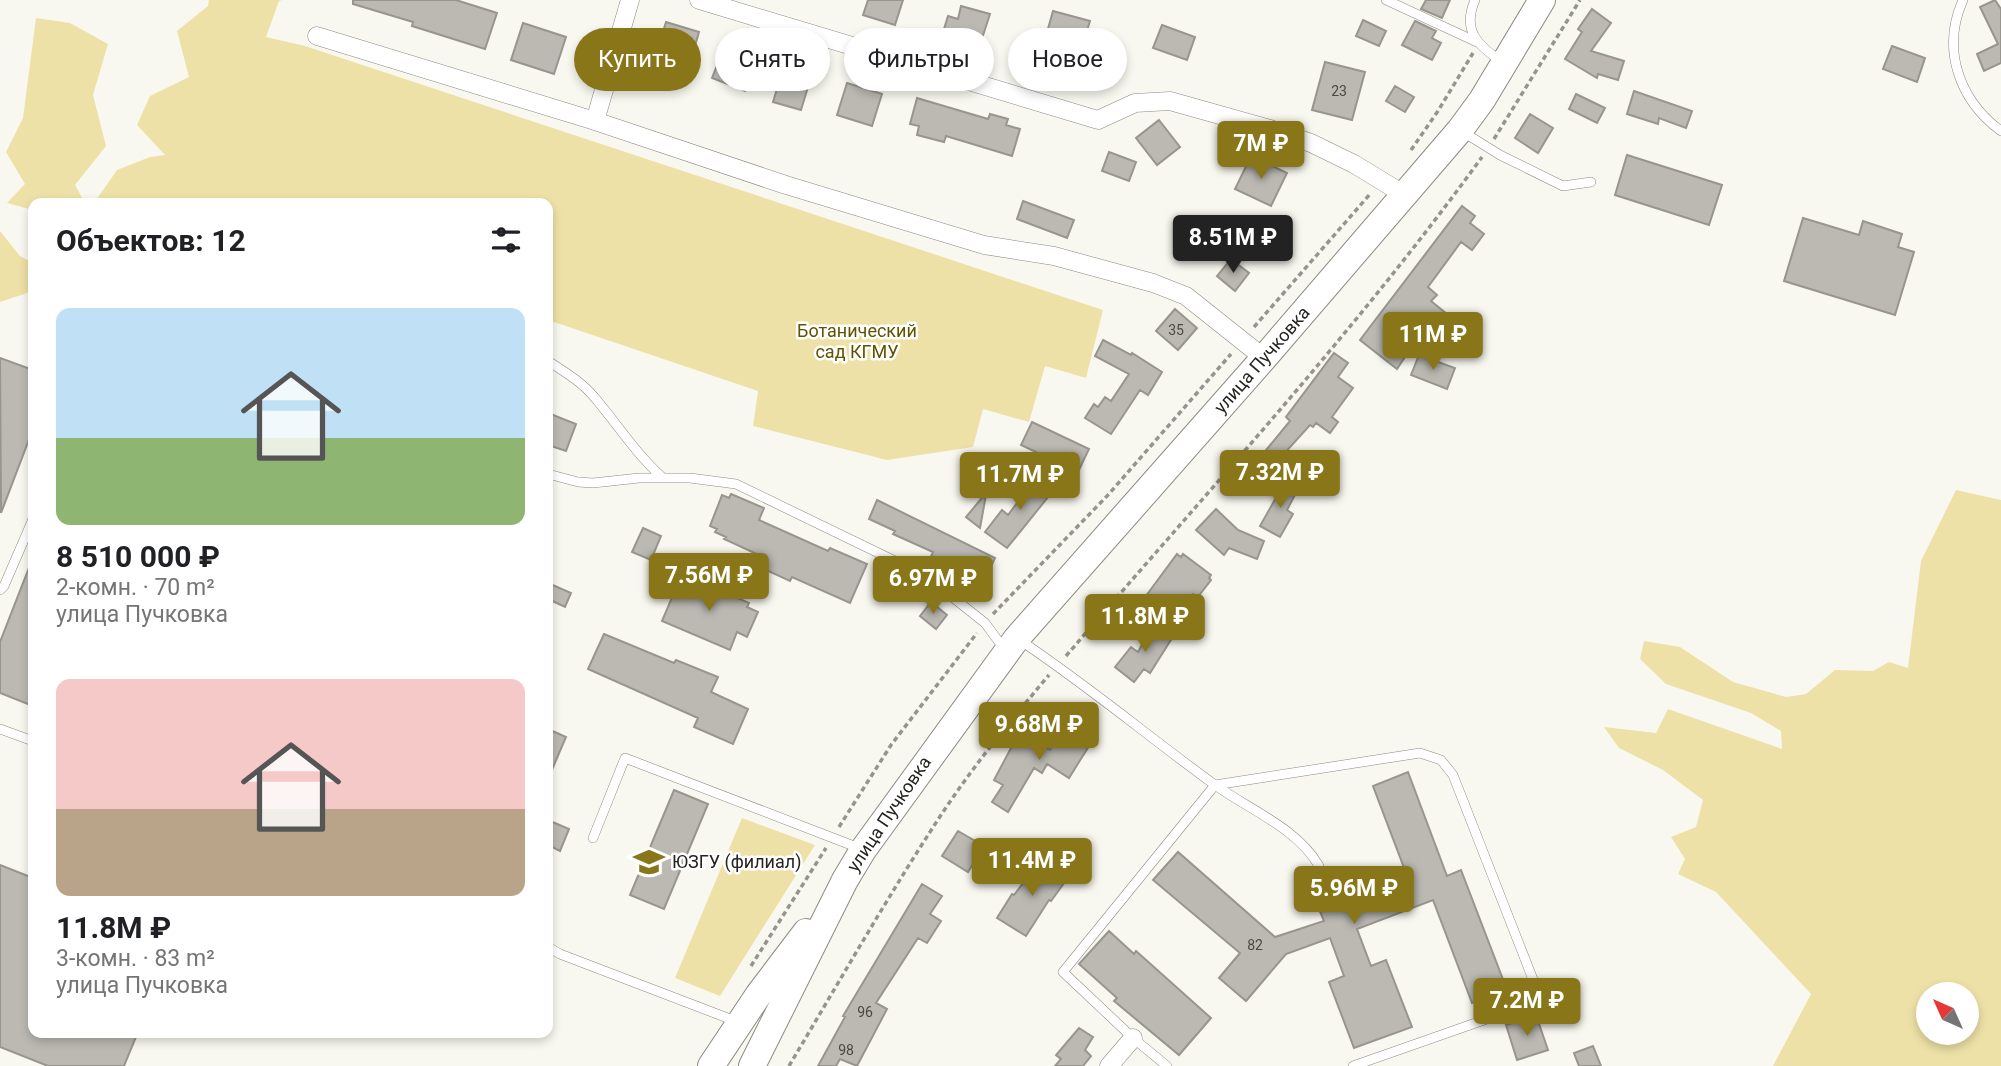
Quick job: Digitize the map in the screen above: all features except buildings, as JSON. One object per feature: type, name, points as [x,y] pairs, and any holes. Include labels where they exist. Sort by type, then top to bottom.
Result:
[{"type":"main road","name":"улица Пучковка","points":[[756,1059],[845,880],[863,850],[1011,645],[1460,130],[1505,64],[1542,0]]},
{"type":"main road","name":"улица Пучковка","points":[[711,1066],[845,880]]},
{"type":"street","points":[[596,121],[630,0]]},
{"type":"street","points":[[699,0],[1098,120],[1135,103],[1170,101],[1311,143],[1354,164],[1405,195]]},
{"type":"street","points":[[317,36],[596,121],[786,185],[984,245],[1054,256],[1153,283],[1186,296],[1264,358]]},
{"type":"street","points":[[735,1030],[756,1059]]},
{"type":"street","points":[[1109,1066],[1132,1038]]},
{"type":"lane","points":[[1386,0],[1479,43]]},
{"type":"lane","points":[[1475,0],[1469,13],[1472,35],[1484,50],[1505,64]]},
{"type":"lane","points":[[1963,0],[1954,24],[1953,55],[1956,70],[1969,98],[1987,121],[2001,131]]},
{"type":"lane","points":[[1460,130],[1488,148],[1563,187],[1591,182]]},
{"type":"lane","points":[[553,364],[573,377],[595,397],[643,460],[663,478]]},
{"type":"lane","points":[[553,475],[593,483],[690,478],[736,484],[895,560],[949,592],[1011,645],[1058,665],[1215,785],[1295,838],[1312,854],[1319,866]]},
{"type":"lane","points":[[0,590],[28,531]]},
{"type":"lane","points":[[0,729],[28,739]]},
{"type":"lane","points":[[1167,1066],[1132,1038],[1063,972],[1215,785],[1420,753],[1441,760],[1453,775],[1542,1000],[1353,1066]]},
{"type":"lane","points":[[593,838],[625,758],[863,850]]},
{"type":"lane","points":[[553,950],[735,1030]]},
{"type":"path","points":[[789,1066],[887,900],[942,813],[996,738],[1302,382],[1439,216],[1488,148],[1580,0]]},
{"type":"green space","name":"Ботанический сад КГМУ","points":[[209,0],[282,0],[279,1],[266,37],[305,46],[1103,310],[1086,378],[1045,366],[1029,422],[983,409],[973,447],[887,460],[753,426],[758,391],[553,322],[553,198],[97,198],[117,170],[150,157],[165,155],[137,125],[150,96],[189,77],[177,31],[208,6]]},
{"type":"green space","points":[[36,18],[70,23],[108,44],[93,95],[106,146],[75,185],[82,198],[28,198],[28,209],[7,203],[25,184],[6,152],[23,118]]},
{"type":"green space","points":[[0,231],[20,256],[28,260],[28,293],[0,302]]},
{"type":"green space","points":[[1956,490],[2001,500],[2001,1066],[1773,1066],[1811,994],[1716,892],[1678,874],[1685,859],[1671,837],[1696,827],[1703,800],[1663,770],[1619,748],[1604,727],[1656,733],[1668,709],[1782,749],[1781,731],[1751,713],[1666,684],[1640,659],[1644,641],[1680,647],[1733,682],[1786,697],[1806,694],[1835,670],[1873,671],[1889,662],[1908,668],[1921,561]]},
{"type":"green space","points":[[742,818],[815,845],[720,996],[675,978]]},
{"type":"place","name":"ЮЗГУ (филиал)","points":[[649,862]]}]
